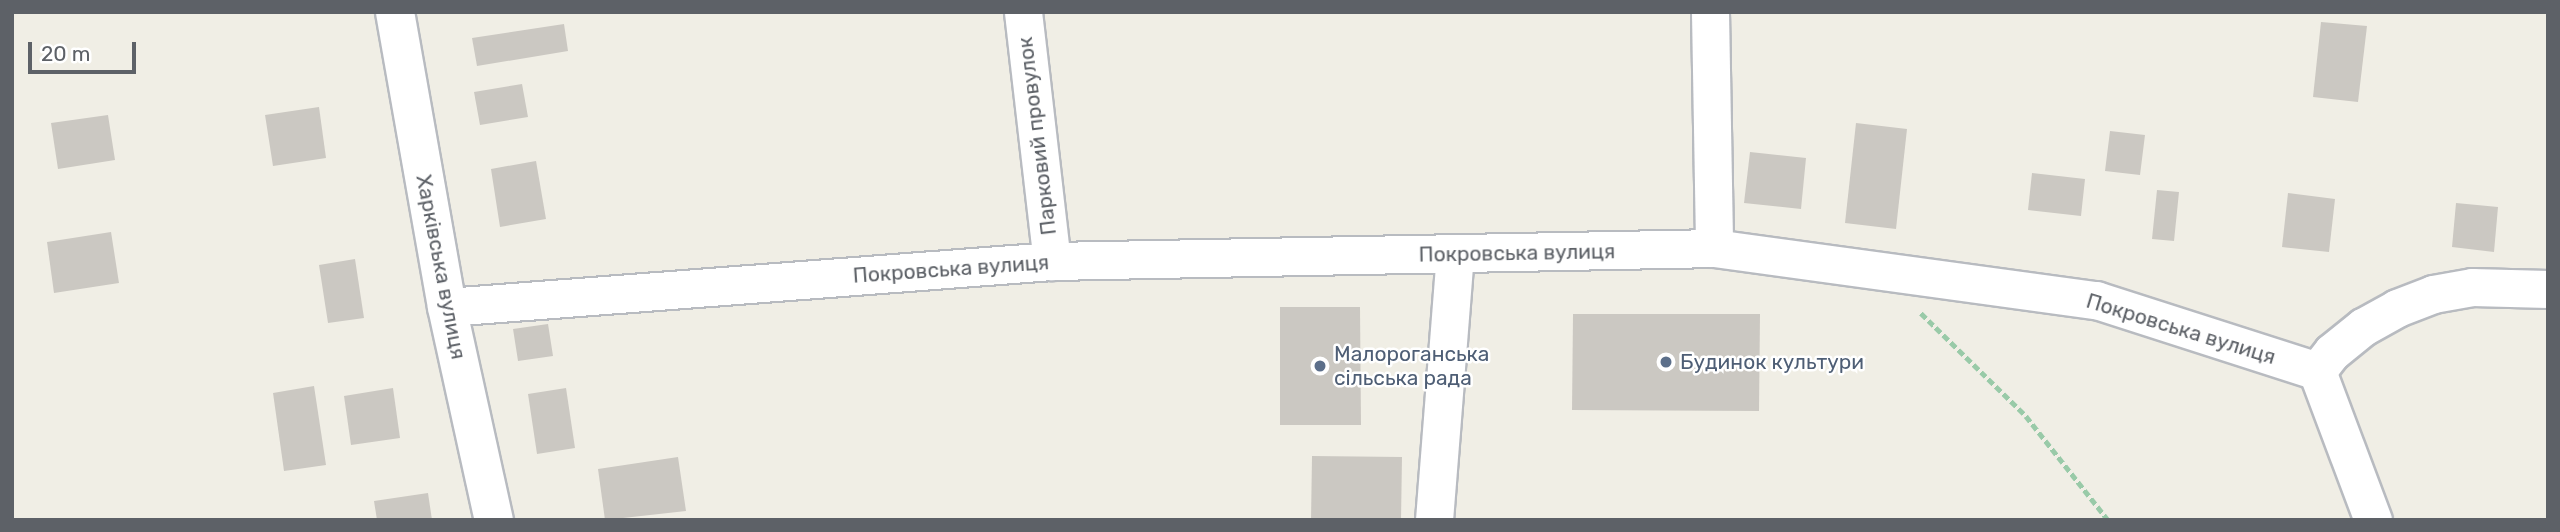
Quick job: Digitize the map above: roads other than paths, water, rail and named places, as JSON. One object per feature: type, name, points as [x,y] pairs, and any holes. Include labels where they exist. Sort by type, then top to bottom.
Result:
[{"type":"street","name":"Харківська вулиця","points":[[396,12],[447,307],[494,520]]},
{"type":"street","name":"Парковий провулок","points":[[1023,12],[1052,261]]},
{"type":"street","points":[[1710,12],[1714,248]]},
{"type":"street","name":"Покровська вулиця","points":[[447,307],[1052,261],[1714,248],[2096,300],[2317,371]]},
{"type":"street","points":[[1434,520],[1455,255]]},
{"type":"street","points":[[2373,520],[2317,371],[2332,352],[2363,327],[2397,307],[2433,294],[2472,287],[2548,289]]},
{"type":"place","name":"Будинок культури","points":[[1666,362]]},
{"type":"place","name":"Малороганська сільська рада","points":[[1320,366]]}]
